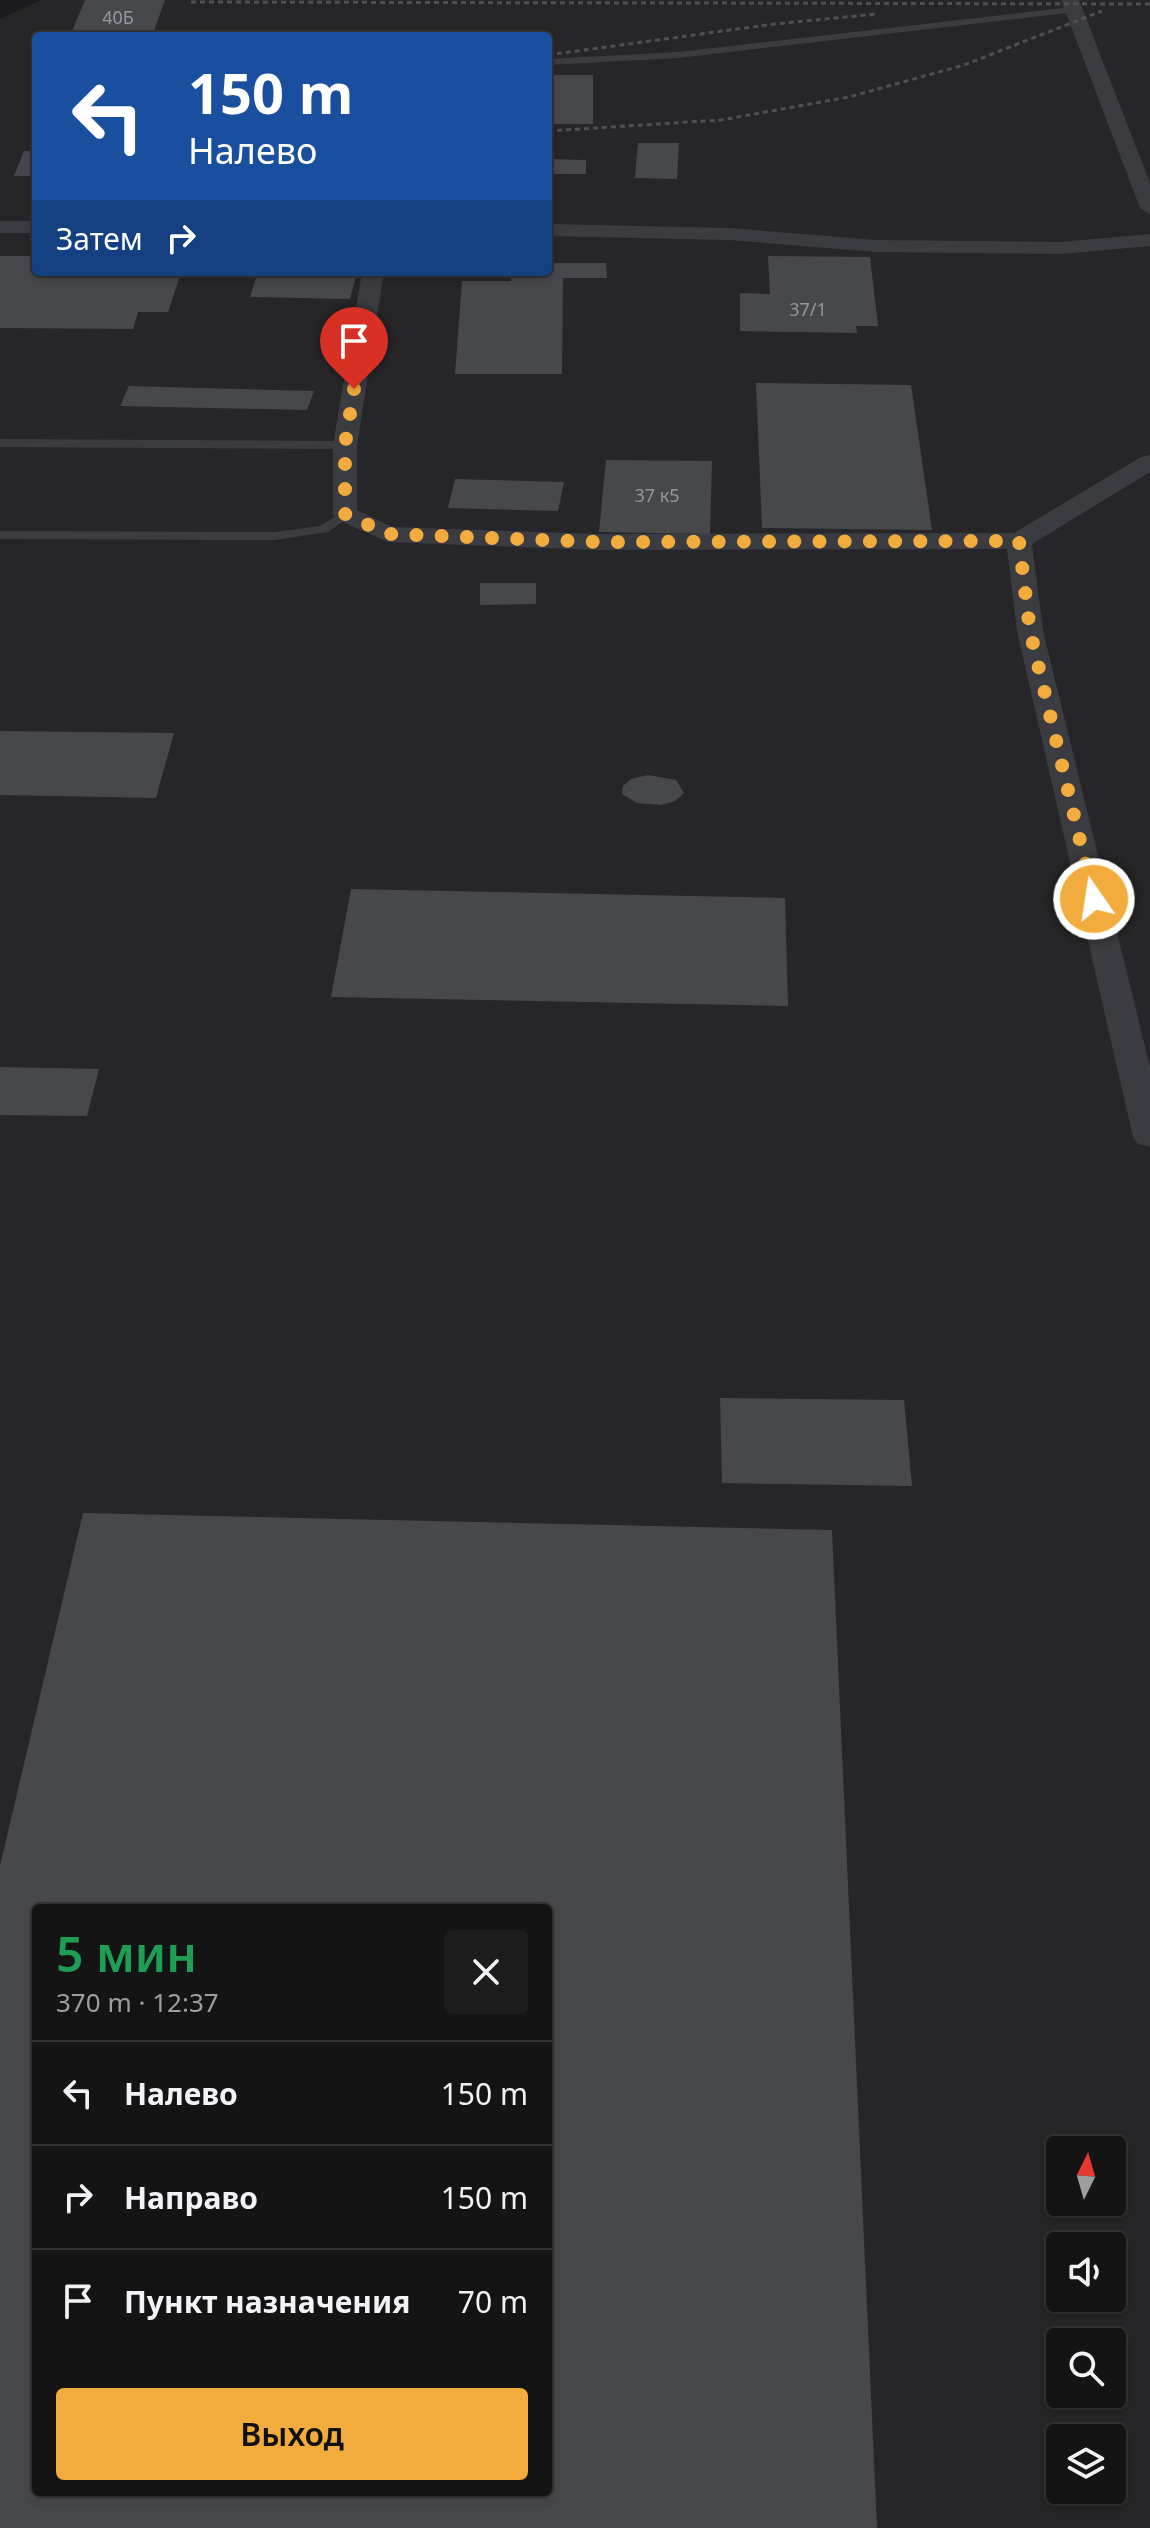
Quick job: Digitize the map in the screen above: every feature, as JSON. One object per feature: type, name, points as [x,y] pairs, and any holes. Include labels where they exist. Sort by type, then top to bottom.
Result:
[{"type":"street","points":[[1072,5],[1150,208]]},
{"type":"street","points":[[0,227],[32,227]]},
{"type":"street","points":[[552,230],[729,234],[876,246],[1060,248],[1150,240]]},
{"type":"street","points":[[372,278],[345,445],[345,514],[388,534],[598,542],[1019,541],[1150,462]]},
{"type":"street","points":[[1019,541],[1030,631],[1150,1137]]},
{"type":"lane","points":[[552,62],[678,55],[1072,5]]},
{"type":"lane","points":[[0,443],[345,445]]},
{"type":"lane","points":[[0,535],[275,536],[324,529],[345,514]]},
{"type":"shaded area","points":[[41,0],[1150,0],[1150,2528],[0,2528],[0,19]]},
{"type":"building","points":[[85,0],[165,0],[153,32],[72,32]]},
{"type":"building","points":[[552,75],[593,75],[593,124],[552,124]]},
{"type":"building","points":[[638,143],[679,143],[677,179],[635,178]]},
{"type":"building","points":[[24,151],[32,151],[32,176],[14,176]]},
{"type":"building","points":[[552,159],[586,160],[586,174],[552,174]]},
{"type":"building","points":[[0,256],[32,256],[32,276],[180,276],[168,312],[138,312],[133,329],[0,328]]},
{"type":"building","points":[[768,256],[870,257],[878,326],[856,326],[857,333],[740,331],[740,293],[770,294]]},
{"type":"building","points":[[552,263],[606,263],[607,278],[563,278],[562,374],[455,374],[462,281],[511,281],[512,276],[552,276]]},
{"type":"building","points":[[257,276],[356,276],[350,299],[250,297]]},
{"type":"building","points":[[756,383],[911,385],[932,530],[762,528]]},
{"type":"building","points":[[129,386],[314,391],[307,410],[120,406]]},
{"type":"building","points":[[606,460],[712,461],[710,534],[599,532]]},
{"type":"building","points":[[455,479],[564,482],[558,511],[448,508]]},
{"type":"building","points":[[480,583],[536,583],[536,604],[480,605]]},
{"type":"building","points":[[0,731],[174,733],[156,798],[0,795]]},
{"type":"building","points":[[648,775],[676,780],[684,793],[675,801],[661,805],[637,803],[622,794],[623,786],[631,779]]},
{"type":"building","points":[[351,889],[785,898],[788,1006],[331,997]]},
{"type":"building","points":[[0,1067],[99,1069],[87,1116],[0,1115]]},
{"type":"building","points":[[720,1398],[904,1400],[912,1486],[722,1483]]},
{"type":"building","points":[[83,1513],[832,1530],[877,2528],[0,2528],[0,1866]]},
{"type":"railway","points":[[191,2],[1150,4]]},
{"type":"railway","points":[[552,131],[721,120],[849,97],[964,65],[1102,11]]},
{"type":"railway","points":[[552,54],[774,24],[877,14]]},
{"type":"route","points":[[354,389],[345,445],[345,514],[388,534],[598,542],[1019,541],[1030,631],[1094,899]]}]
